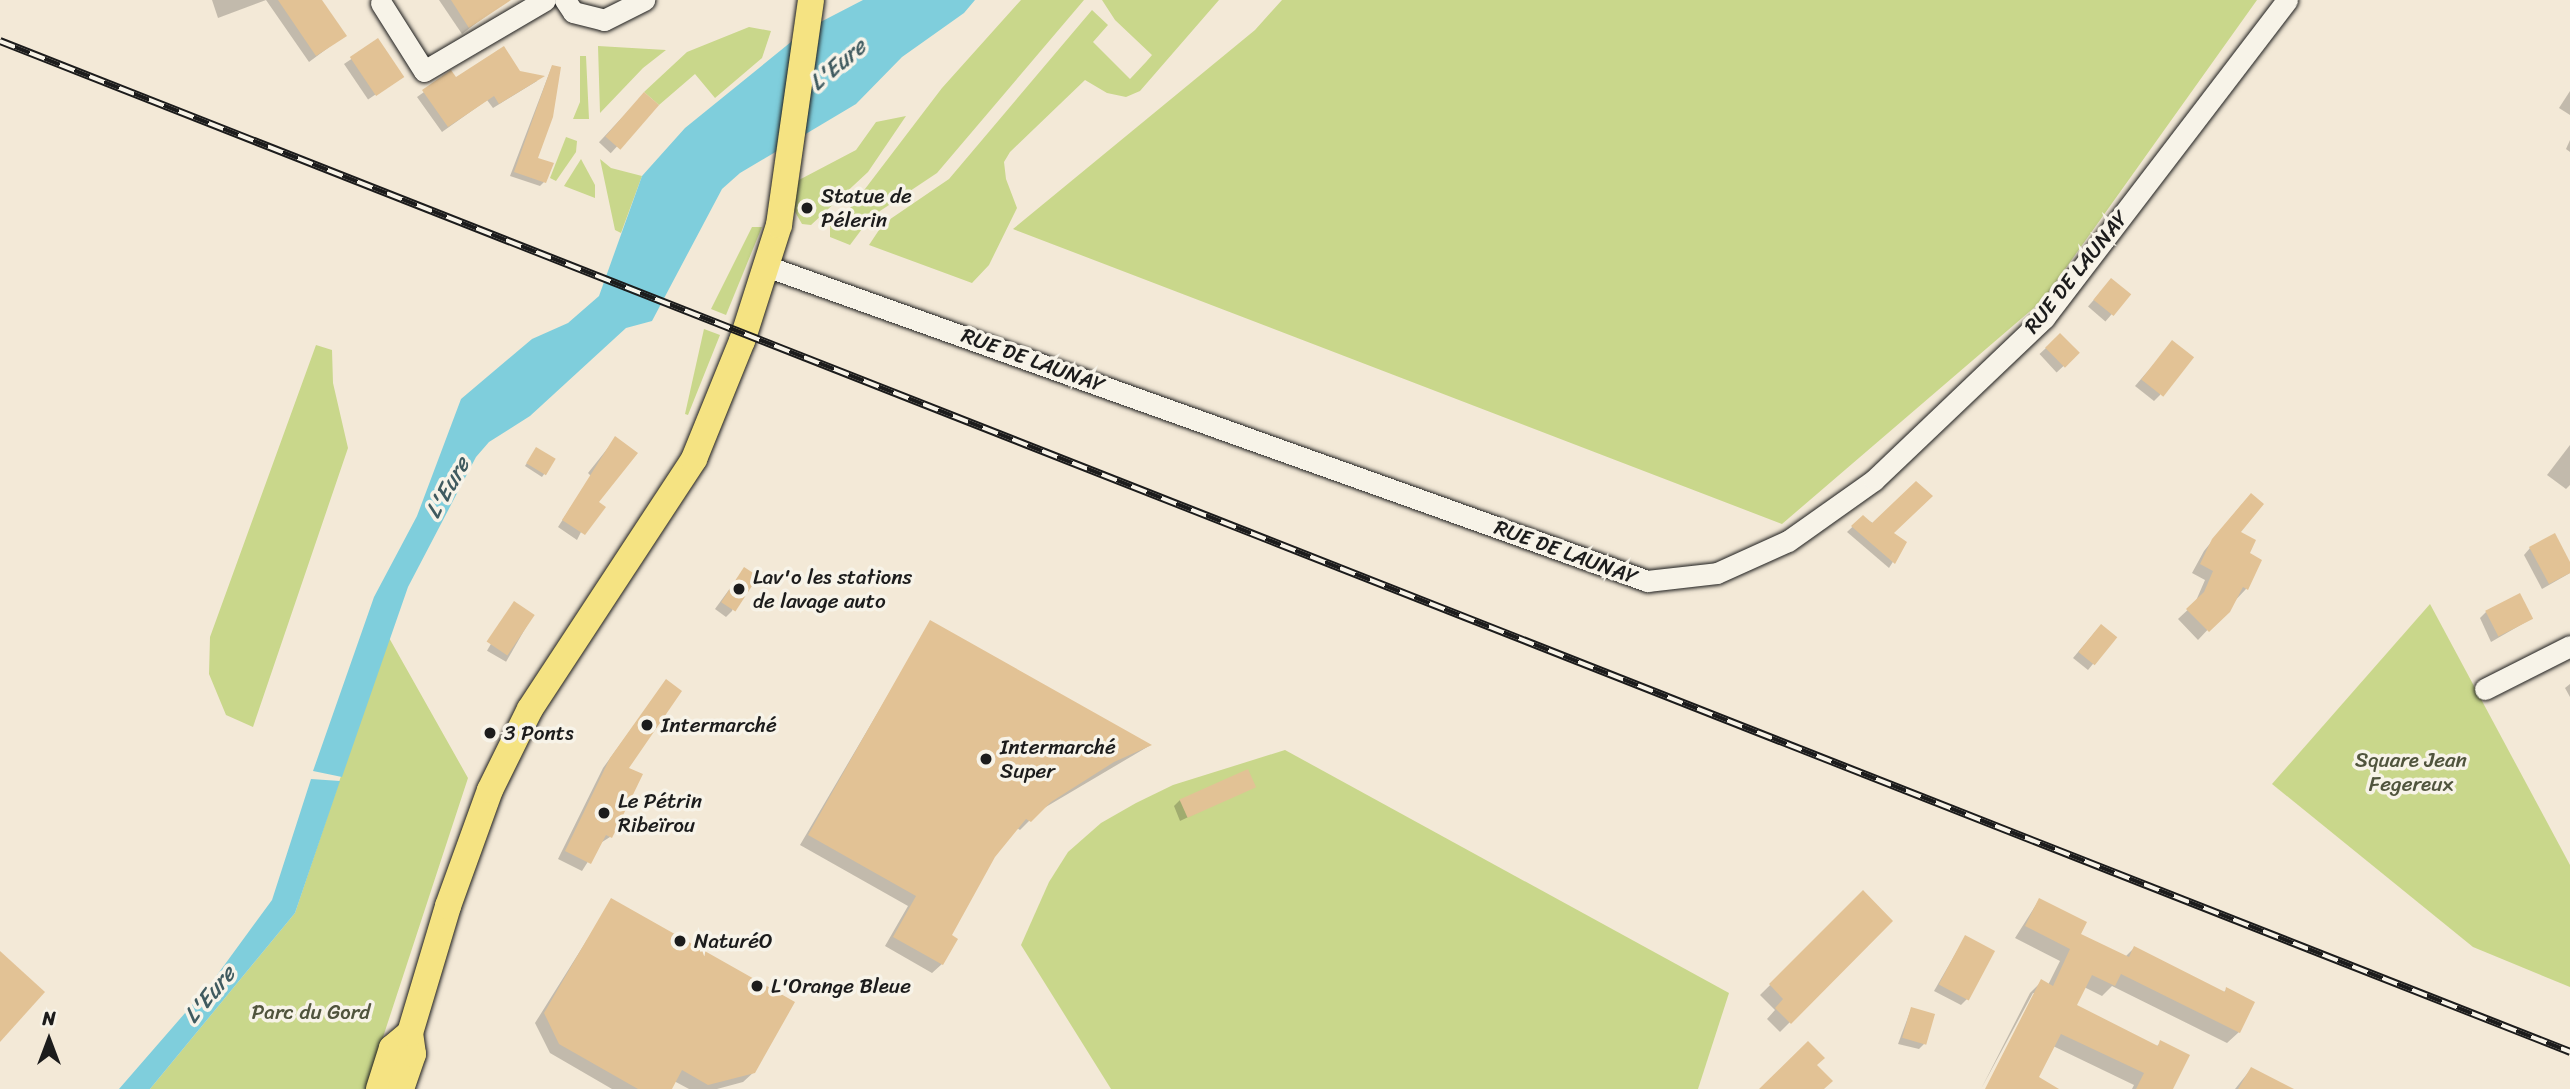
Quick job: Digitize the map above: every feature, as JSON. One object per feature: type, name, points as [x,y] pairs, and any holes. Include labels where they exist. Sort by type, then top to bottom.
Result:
[{"type":"main road","points":[[401,1089],[413,1054],[410,1032],[447,906],[490,790],[530,709],[694,458],[779,225],[810,11]]},
{"type":"main road","points":[[379,1089],[392,1048],[410,1032]]},
{"type":"street","points":[[381,3],[424,71],[545,0]]},
{"type":"street","points":[[565,0],[573,12],[604,19],[644,0]]},
{"type":"street","name":"RUE DE LAUNAY","points":[[766,266],[1647,581],[1717,573],[1788,541],[1874,480],[2044,318],[2287,0]]},
{"type":"street","points":[[2486,689],[2570,646]]},
{"type":"green space","points":[[1021,0],[1084,0],[937,173],[871,217],[850,245],[830,237],[830,224],[852,206],[942,88]]},
{"type":"green space","points":[[1102,0],[1219,0],[1140,91],[1126,97],[1107,93],[1085,80],[1010,152],[1004,162],[1006,179],[1017,208],[989,265],[972,283],[869,245],[883,224],[949,179],[1092,10],[1108,25],[1093,42],[1130,79],[1152,55],[1115,20]]},
{"type":"green space","points":[[1282,0],[2257,0],[2043,300],[1782,524],[1013,229],[1255,30]]},
{"type":"green space","points":[[749,27],[771,31],[762,58],[715,98],[695,74],[659,105],[644,92],[687,52]]},
{"type":"green space","points":[[598,46],[666,50],[643,68],[600,113]]},
{"type":"green space","points":[[580,56],[586,56],[589,119],[573,119],[580,102]]},
{"type":"green space","points":[[906,116],[868,172],[811,225],[802,224],[794,210],[797,181],[856,150],[876,122]]},
{"type":"green space","points":[[566,137],[577,141],[576,152],[556,181],[550,178]]},
{"type":"green space","points":[[581,159],[595,185],[595,198],[564,186]]},
{"type":"green space","points":[[600,159],[611,168],[642,176],[621,233],[615,230]]},
{"type":"green space","points":[[752,227],[762,227],[726,315],[711,309]]},
{"type":"green space","points":[[704,329],[720,335],[688,415],[685,414]]},
{"type":"green space","points":[[316,345],[332,350],[333,383],[348,448],[253,727],[226,715],[209,674],[210,637]]},
{"type":"green space","name":"Square Jean Fegereux","points":[[2430,604],[2570,865],[2570,987],[2473,947],[2272,784]]},
{"type":"green space","name":"Parc du Gord","points":[[388,636],[468,778],[366,1089],[150,1089],[295,913]]},
{"type":"green space","points":[[1285,750],[1729,993],[1698,1089],[1111,1089],[1021,945],[1049,882],[1068,852],[1101,823],[1136,803],[1173,785]]},
{"type":"water","name":"L'Eure","points":[[863,0],[975,0],[964,13],[902,57],[856,104],[740,173],[722,189],[652,321],[626,328],[530,416],[489,442],[476,457],[408,587],[342,777],[313,771],[374,597],[417,516],[461,399],[532,339],[568,323],[599,296],[642,176],[685,128],[807,29]]},
{"type":"water","name":"L'Eure","points":[[311,779],[340,781],[295,913],[150,1089],[119,1089],[212,982],[272,900]]},
{"type":"building","points":[[278,0],[322,0],[347,36],[316,56]]},
{"type":"building","points":[[451,0],[511,0],[469,28]]},
{"type":"building","points":[[378,38],[404,77],[376,96],[350,57]]},
{"type":"building","points":[[504,46],[520,71],[545,76],[499,104],[494,96],[448,127],[422,90],[451,70],[456,77]]},
{"type":"building","points":[[552,65],[561,67],[553,117],[538,158],[554,163],[546,183],[514,172]]},
{"type":"building","points":[[644,92],[659,105],[620,150],[605,137]]},
{"type":"building","points":[[2111,278],[2131,294],[2114,316],[2093,300]]},
{"type":"building","points":[[2060,333],[2080,353],[2065,368],[2045,348]]},
{"type":"building","points":[[2172,340],[2194,357],[2163,397],[2141,379]]},
{"type":"building","points":[[615,436],[638,453],[599,502],[606,507],[585,535],[562,520]]},
{"type":"building","points":[[536,447],[556,459],[546,475],[526,463]]},
{"type":"building","points":[[1916,481],[1933,496],[1894,533],[1907,542],[1895,564],[1851,526],[1863,515],[1872,523]]},
{"type":"building","points":[[2251,493],[2264,504],[2241,532],[2256,540],[2250,553],[2262,560],[2248,590],[2243,587],[2230,612],[2209,632],[2186,609],[2204,592],[2213,571],[2200,564],[2212,539]]},
{"type":"building","points":[[2555,533],[2570,562],[2570,573],[2549,584],[2529,547]]},
{"type":"building","name":"Lav'o les stations de lavage auto","points":[[744,567],[758,576],[735,611],[721,602]]},
{"type":"building","points":[[2520,593],[2533,619],[2498,637],[2485,611]]},
{"type":"building","points":[[514,601],[535,615],[507,656],[487,642]]},
{"type":"building","name":"Intermarché Super","points":[[930,620],[1152,745],[1114,762],[1051,802],[1031,822],[1026,819],[995,857],[952,935],[958,939],[943,965],[893,937],[916,896],[808,835]]},
{"type":"building","points":[[2101,624],[2117,637],[2095,665],[2078,652]]},
{"type":"building","points":[[666,679],[682,691],[629,768],[643,774],[612,838],[606,835],[591,864],[565,851],[610,758]]},
{"type":"building","points":[[1248,769],[1256,787],[1188,818],[1179,800]]},
{"type":"building","points":[[1863,890],[1893,921],[1791,1024],[1775,1008],[1783,999],[1769,984]]},
{"type":"building","points":[[611,898],[795,1002],[755,1073],[708,1085],[682,1070],[672,1089],[638,1089],[559,1044],[544,1013]]},
{"type":"building","points":[[2039,898],[2087,922],[2081,934],[2129,957],[2134,946],[2225,992],[2226,987],[2255,1002],[2240,1033],[2121,974],[2115,986],[2092,975],[2077,1005],[2158,1046],[2160,1040],[2190,1055],[2173,1089],[2136,1089],[2144,1073],[2061,1034],[2039,1077],[2059,1089],[1985,1089],[2041,979],[2053,986],[2070,949],[2025,926]]},
{"type":"building","points":[[1965,935],[1995,951],[1969,1000],[1939,984]]},
{"type":"building","points":[[0,951],[45,992],[0,1042]]},
{"type":"building","points":[[1911,1007],[1935,1014],[1926,1045],[1902,1038]]},
{"type":"building","points":[[1808,1041],[1825,1058],[1817,1065],[1833,1081],[1824,1089],[1759,1089]]},
{"type":"building","points":[[2251,1067],[2294,1089],[2238,1089]]},
{"type":"railway","points":[[0,41],[2570,1052]]},
{"type":"place","name":"Statue de Pélerin","points":[[807,208]]},
{"type":"place","name":"Lav'o les stations de lavage auto","points":[[739,589]]},
{"type":"place","name":"Intermarché","points":[[647,725]]},
{"type":"place","name":"3 Ponts","points":[[490,733]]},
{"type":"place","name":"Intermarché Super","points":[[986,759]]},
{"type":"place","name":"Le Pétrin Ribeïrou","points":[[604,813]]},
{"type":"place","name":"NaturéO","points":[[680,941]]},
{"type":"place","name":"L'Orange Bleue","points":[[757,986]]}]
